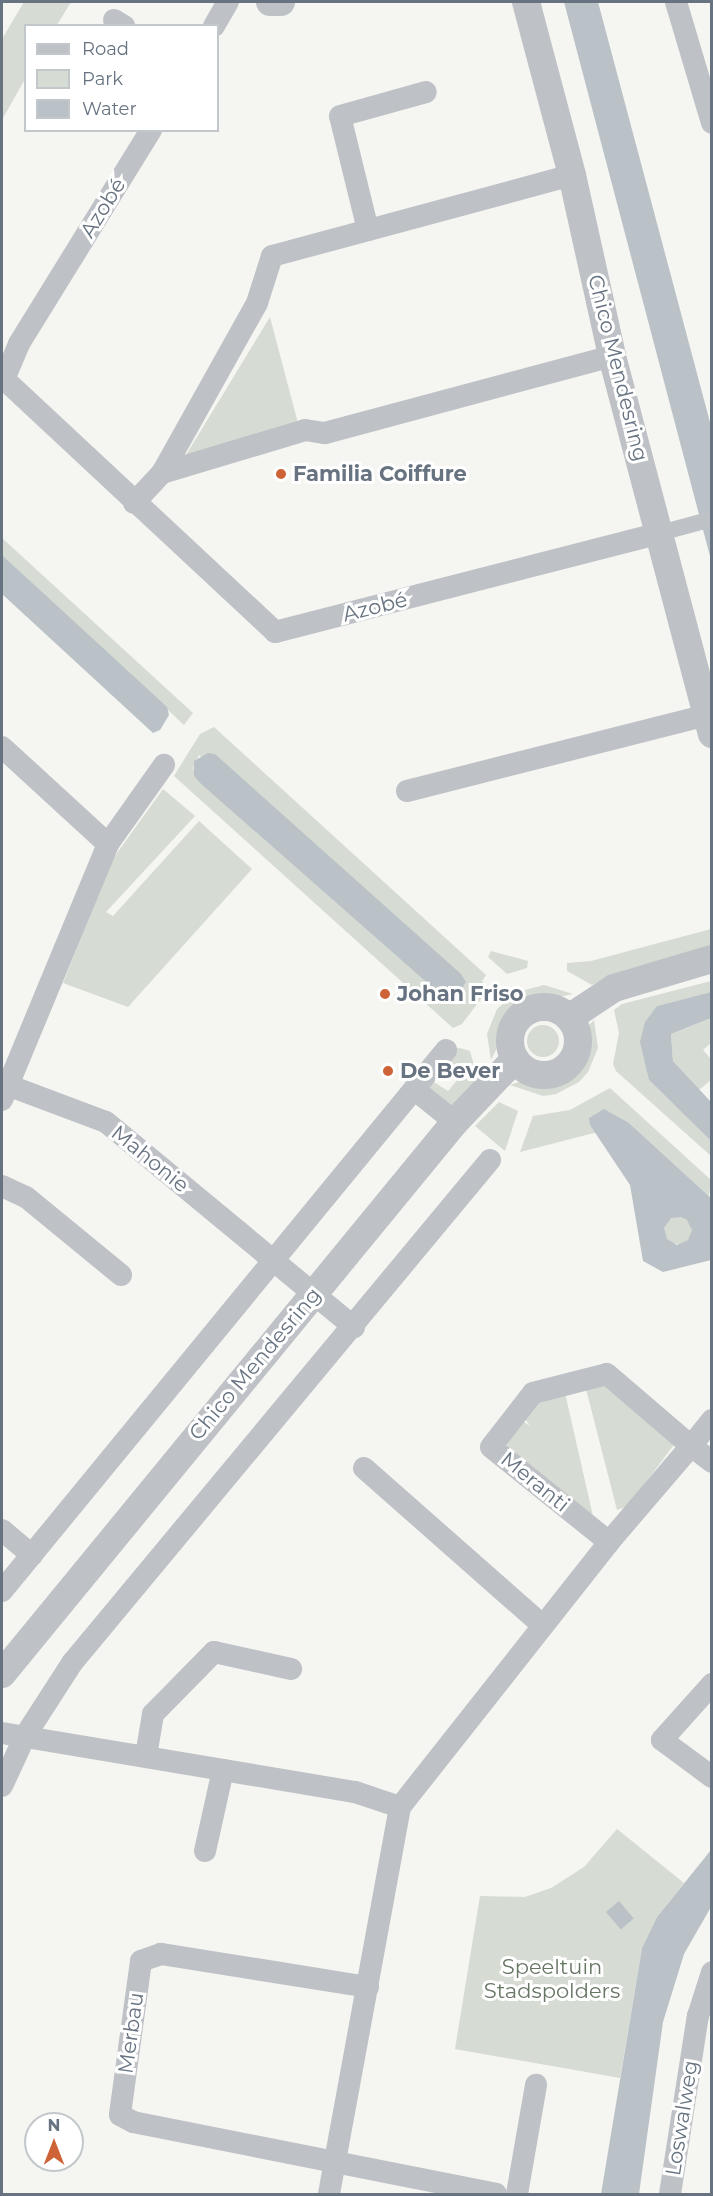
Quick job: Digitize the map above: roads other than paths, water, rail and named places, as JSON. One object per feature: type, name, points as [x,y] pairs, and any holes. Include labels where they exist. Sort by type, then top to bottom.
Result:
[{"type":"street","points":[[215,24],[228,2]]},
{"type":"street","points":[[270,2],[281,2]]},
{"type":"street","name":"Chico Mendesring","points":[[526,2],[572,175],[612,356],[709,724]]},
{"type":"street","points":[[676,2],[711,123]]},
{"type":"street","points":[[368,230],[340,116],[426,92]]},
{"type":"street","name":"Azobé","points":[[150,132],[19,344],[4,379],[134,503],[275,632],[660,533]]},
{"type":"street","points":[[134,503],[162,473],[257,303],[272,256],[572,175]]},
{"type":"street","points":[[162,473],[305,430],[325,433],[612,356]]},
{"type":"street","points":[[660,533],[711,519]]},
{"type":"street","points":[[406,791],[709,724]]},
{"type":"street","points":[[2,747],[108,844]]},
{"type":"street","name":"Mahonie","points":[[164,765],[108,844],[4,1091],[106,1122],[354,1327]]},
{"type":"street","points":[[569,1018],[614,988],[711,959]]},
{"type":"street","points":[[550,1008],[569,1018],[578,1037],[568,1065],[540,1075],[515,1059],[510,1038],[519,1018],[528,1011],[550,1008]]},
{"type":"street","points":[[2,1591],[446,1050]]},
{"type":"street","name":"Chico Mendesring","points":[[2,1674],[455,1122],[515,1059]]},
{"type":"street","points":[[415,1089],[455,1122]]},
{"type":"street","points":[[2,1786],[25,1736],[72,1664],[354,1327],[490,1160]]},
{"type":"street","points":[[2,1186],[26,1197],[121,1275]]},
{"type":"street","name":"Meranti","points":[[609,1542],[491,1447],[533,1393],[607,1374],[711,1462]]},
{"type":"street","points":[[329,2194],[400,1807],[542,1625],[711,1420]]},
{"type":"street","points":[[364,1468],[542,1625]]},
{"type":"street","points":[[2,1530],[32,1555]]},
{"type":"street","points":[[146,1756],[153,1713],[214,1652],[291,1669]]},
{"type":"street","points":[[711,1684],[662,1740],[711,1778]]},
{"type":"street","points":[[2,1733],[355,1792],[400,1807]]},
{"type":"street","points":[[205,1851],[223,1770]]},
{"type":"street","name":"Merbau","points":[[368,1987],[161,1954],[141,1961],[120,2115],[133,2122],[336,2160],[496,2194]]},
{"type":"street","name":"Loswalweg","points":[[670,2194],[698,2016],[711,1972]]},
{"type":"street","points":[[517,2194],[536,2085]]},
{"type":"water","points":[[564,2],[598,2],[711,426],[711,560]]},
{"type":"water","points":[[2,555],[167,707],[169,715],[160,730],[153,733],[2,594]]},
{"type":"water","points":[[208,753],[215,754],[461,974],[466,982],[456,997],[442,996],[201,784],[194,776],[194,761]]},
{"type":"water","points":[[711,992],[711,1018],[671,1034],[673,1061],[711,1102],[711,1141],[649,1080],[640,1042],[645,1022],[657,1006]]},
{"type":"water","points":[[604,1109],[629,1123],[711,1198],[711,1260],[663,1272],[643,1261],[630,1185],[590,1125],[589,1118]],"holes":[[[681,1217],[687,1220],[692,1230],[688,1240],[677,1245],[667,1239],[664,1228],[671,1218]]]},
{"type":"water","points":[[711,1850],[711,1907],[684,1954],[663,2022],[639,2194],[601,2194],[642,1948],[657,1917]]},
{"type":"water","points":[[619,1901],[634,1919],[621,1930],[606,1912]]},
{"type":"place","name":"Familia Coiffure","points":[[281,474]]},
{"type":"place","name":"Johan Friso","points":[[385,994]]},
{"type":"place","name":"De Bever","points":[[388,1071]]},
{"type":"park label","name":"Speeltuin Stadspolders","points":[[552,1979]]}]
